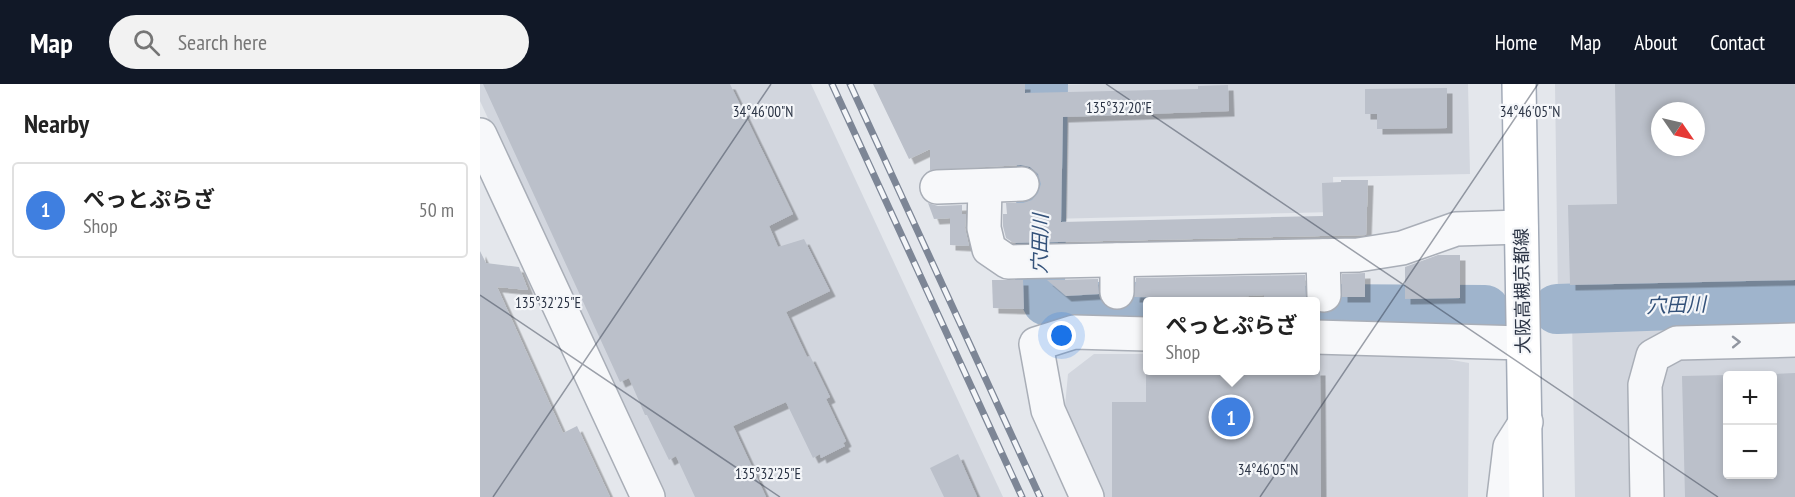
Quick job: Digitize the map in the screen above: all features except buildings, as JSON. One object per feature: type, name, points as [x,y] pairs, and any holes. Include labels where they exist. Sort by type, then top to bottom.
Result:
[{"type":"main road","name":"大阪高槻京都線","points":[[1519,84],[1526,497]]},
{"type":"street","points":[[480,135],[648,497]]},
{"type":"street","points":[[937,187],[1022,184]]},
{"type":"street","points":[[985,186],[984,228],[989,249],[1008,262],[1358,255],[1402,248],[1456,229],[1521,227]]},
{"type":"street","points":[[1323,256],[1324,295]]},
{"type":"street","points":[[1117,260],[1117,292]]},
{"type":"street","points":[[1087,497],[1048,410],[1035,344],[1074,332],[1143,334]]},
{"type":"street","points":[[1320,337],[1522,343]]},
{"type":"street","points":[[1647,497],[1644,385],[1653,357],[1677,343],[1795,340]]},
{"type":"street","points":[[1504,497],[1510,447],[1526,422]]},
{"type":"street","points":[[1526,422],[1541,497]]},
{"type":"shaded area","points":[[480,84],[811,84],[1003,497],[662,497],[480,101]]},
{"type":"shaded area","points":[[1468,84],[1470,174],[1333,177],[1334,212],[1049,219],[1046,85]]},
{"type":"shaded area","points":[[1555,84],[1795,84],[1795,292],[1558,300]]},
{"type":"shaded area","points":[[1795,310],[1795,497],[1575,497],[1572,318]]},
{"type":"shaded area","points":[[1094,354],[1143,354],[1143,375],[1320,375],[1320,354],[1418,354],[1469,363],[1468,497],[1104,497],[1065,406],[1068,374]]},
{"type":"waterway","name":"穴田川","points":[[1043,84],[1040,285],[1047,301],[1064,307],[1143,307]]},
{"type":"waterway","name":"穴田川","points":[[1557,309],[1795,301]]},
{"type":"waterway","name":"穴田川","points":[[1320,309],[1485,310]]},
{"type":"railway","points":[[832,84],[1022,497]]},
{"type":"railway","points":[[850,84],[1040,497]]},
{"type":"place","name":"ぺっとぷらざ","points":[[1231,417]]}]
